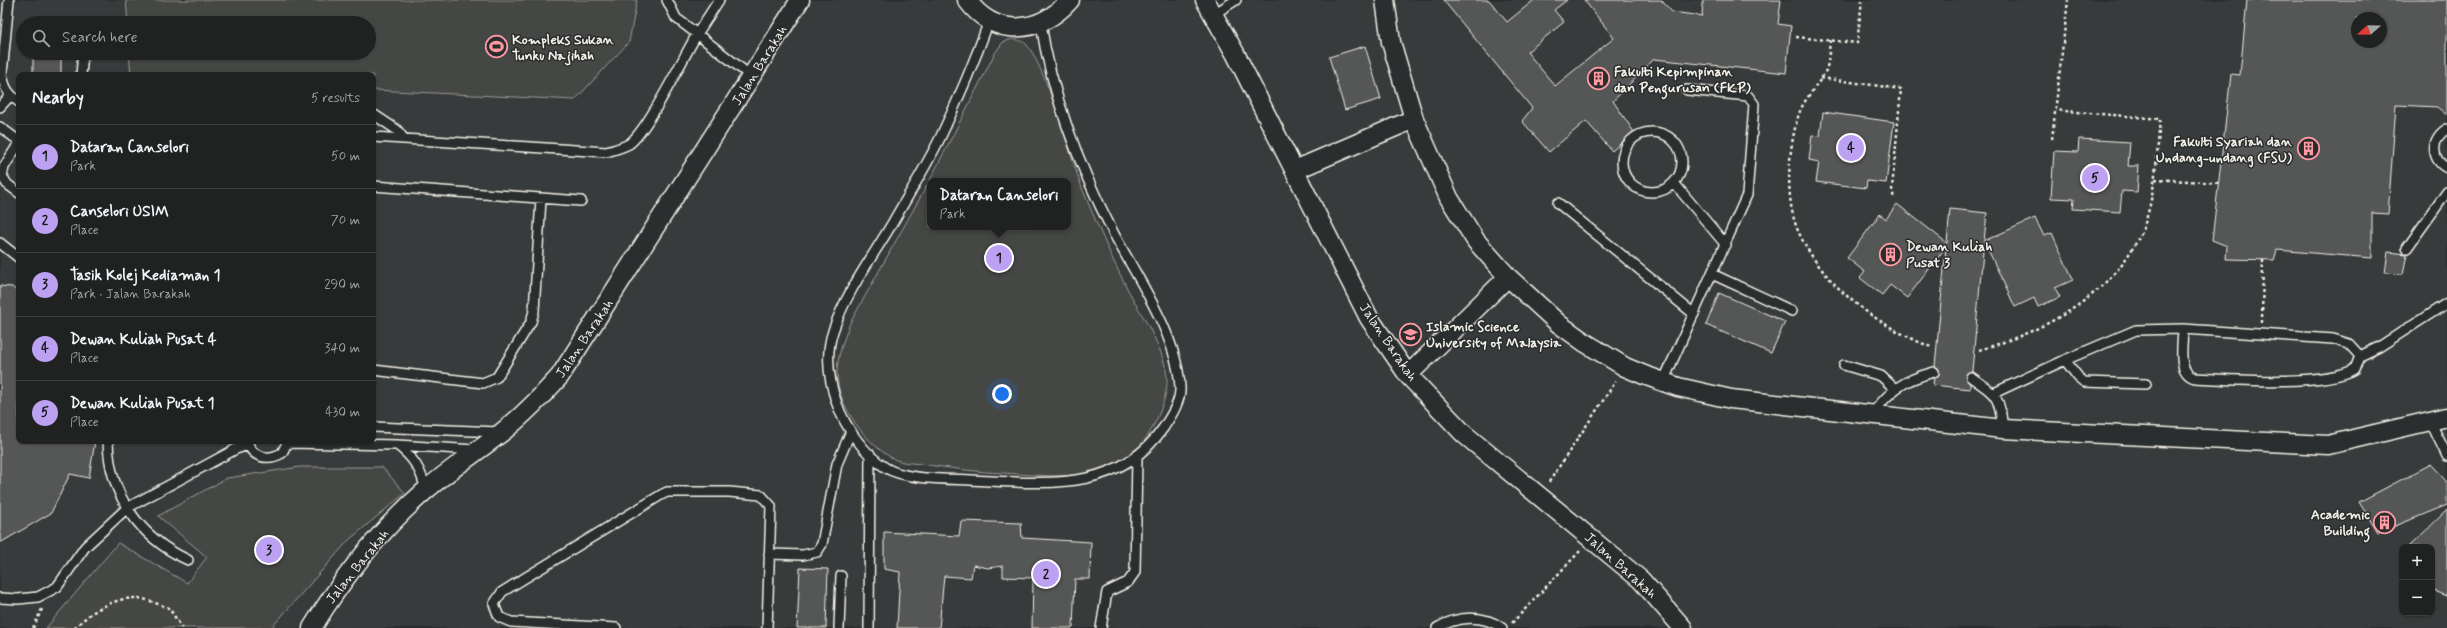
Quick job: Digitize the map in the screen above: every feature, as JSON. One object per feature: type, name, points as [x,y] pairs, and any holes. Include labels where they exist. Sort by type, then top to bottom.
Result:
[{"type":"street","name":"Jalan Barakah","points":[[312,628],[325,607],[373,542],[426,490],[502,432],[535,403],[560,376],[800,0]]},
{"type":"street","points":[[967,0],[974,9],[989,21],[1006,27],[1024,28],[1041,24],[1058,14],[1070,0]]},
{"type":"street","points":[[1385,0],[1391,42],[1414,119],[1448,198],[1476,240],[1508,277],[1559,324],[1584,342],[1625,367],[1678,387],[1730,399],[2003,429],[2328,445],[2439,420]]},
{"type":"street","name":"Jalan Barakah","points":[[1209,7],[1295,170],[1369,318],[1408,375],[1464,434],[1539,497],[1592,538],[1641,580],[1683,628]]},
{"type":"street","points":[[1295,170],[1414,119]]},
{"type":"street","points":[[1408,375],[1508,277]]},
{"type":"lane","points":[[9,0],[3,22],[2,74],[4,86],[10,96],[16,100]]},
{"type":"lane","points":[[667,0],[676,18],[752,77]]},
{"type":"lane","points":[[376,137],[606,152],[619,149],[630,143],[644,125],[697,34],[719,0]]},
{"type":"lane","points":[[1209,7],[1236,0]]},
{"type":"lane","points":[[989,21],[940,138],[848,297],[832,333],[828,359],[830,378],[838,407],[851,431],[870,454],[886,468],[902,474],[963,480],[1055,483],[1094,477],[1114,470],[1137,458],[1157,437],[1172,414],[1180,390],[1173,354],[1158,316],[1113,231],[1084,169],[1054,88],[1045,53],[1041,24]]},
{"type":"lane","points":[[81,72],[82,60]]},
{"type":"lane","points":[[1663,382],[1747,195],[1754,104],[1748,96],[1687,90]]},
{"type":"lane","points":[[0,107],[10,96]]},
{"type":"lane","points":[[376,116],[397,130],[404,139]]},
{"type":"lane","points":[[0,127],[16,140]]},
{"type":"lane","points":[[2447,129],[2439,135],[2434,149],[2436,157],[2447,168]]},
{"type":"lane","points":[[1657,132],[1672,139],[1679,147],[1683,165],[1680,174],[1674,183],[1667,189],[1652,193],[1642,191],[1632,184],[1625,176],[1622,164],[1623,153],[1628,144],[1642,133],[1657,132]]},
{"type":"lane","points":[[16,147],[4,167],[2,176],[7,184],[16,191]]},
{"type":"lane","points":[[1674,183],[1726,244]]},
{"type":"lane","points":[[376,186],[580,201]]},
{"type":"lane","points":[[2407,248],[2447,192]]},
{"type":"lane","points":[[376,370],[483,383],[498,377],[531,322],[534,311],[541,198]]},
{"type":"lane","points":[[1558,203],[1694,314]]},
{"type":"lane","points":[[0,244],[16,256]]},
{"type":"lane","points":[[1712,274],[1792,311]]},
{"type":"lane","points":[[2183,330],[2184,369],[2190,377],[2302,380],[2338,376],[2356,369],[2360,356],[2379,347],[2447,303]]},
{"type":"lane","points":[[1994,393],[2136,330],[2183,330],[2338,340],[2349,344],[2360,356]]},
{"type":"lane","points":[[2066,360],[2078,377],[2084,382],[2146,384]]},
{"type":"lane","points":[[1844,365],[1881,376],[1894,388]]},
{"type":"lane","points":[[1872,414],[1894,388],[1916,377],[1934,372]]},
{"type":"lane","points":[[1971,377],[1994,393],[1999,403],[2003,429]]},
{"type":"lane","points":[[2439,420],[2447,456]]},
{"type":"lane","points":[[376,427],[502,432]]},
{"type":"lane","points":[[769,554],[803,556],[817,552],[822,544],[836,464],[851,431]]},
{"type":"lane","points":[[108,444],[108,458],[115,485],[127,508],[152,538],[169,551],[188,560]]},
{"type":"lane","points":[[0,598],[18,599],[38,597],[57,587],[85,547],[127,508],[246,444]]},
{"type":"lane","points":[[249,444],[260,456],[272,458],[282,453],[287,444]]},
{"type":"lane","points":[[361,444],[478,450]]},
{"type":"lane","points":[[397,445],[411,456],[418,465],[426,490]]},
{"type":"lane","points":[[869,628],[870,454]]},
{"type":"lane","points":[[1101,628],[1107,592],[1128,582],[1135,572],[1137,458]]},
{"type":"lane","points":[[616,628],[510,622],[499,618],[494,604],[502,592],[668,492],[729,492],[762,495],[771,506],[767,628]]},
{"type":"lane","points":[[839,628],[841,576]]},
{"type":"lane","points":[[1437,628],[1454,620],[1466,618],[1494,622],[1502,628]]},
{"type":"path","points":[[1796,37],[1857,43],[1862,0]]},
{"type":"path","points":[[2052,139],[2068,0]]},
{"type":"path","points":[[1830,40],[1826,69],[1799,112],[1790,150],[1790,191],[1799,232],[1822,270],[1856,305],[1910,339],[1931,347]]},
{"type":"path","points":[[1821,78],[1901,89],[1892,189],[1894,199]]},
{"type":"path","points":[[1979,350],[2039,328],[2080,306],[2112,277],[2141,235],[2154,179],[2160,119],[2055,110]]},
{"type":"path","points":[[2154,179],[2220,183]]},
{"type":"path","points":[[2262,335],[2263,259]]},
{"type":"path","points":[[1539,497],[1625,367]]},
{"type":"path","points":[[1502,628],[1592,538]]},
{"type":"path","points":[[75,628],[81,621],[106,604],[136,598],[169,608],[182,628]]},
{"type":"shaded area","name":"Islamic Science University of Malaysia","points":[[0,0],[2447,0],[2447,628],[0,628]]},
{"type":"shaded area","name":"Kompleks Sukan Tunku Najihah","points":[[126,0],[637,0],[629,42],[575,100],[376,90],[376,72],[131,72],[130,60],[376,60],[376,16],[127,16]]},
{"type":"shaded area","points":[[1013,39],[1025,43],[1032,53],[1048,89],[1087,201],[1121,276],[1152,332],[1166,368],[1166,388],[1161,410],[1144,441],[1130,456],[1116,464],[1086,474],[1053,476],[962,470],[896,460],[885,454],[875,445],[856,424],[842,399],[838,386],[838,360],[850,323],[927,185],[927,230],[1071,230],[1071,178],[931,178],[995,53],[1003,42]]},
{"type":"shaded area","points":[[300,467],[382,467],[405,493],[349,540],[271,628],[46,628],[118,543],[187,583],[207,557],[158,516],[227,478]]},
{"type":"building","name":"Fakulti Kepimpinan dan Pengurusan (FKP)","points":[[1443,0],[1489,0],[1507,22],[1534,0],[1567,0],[1554,10],[1564,22],[1527,52],[1555,86],[1614,38],[1584,0],[1661,0],[1672,12],[1702,16],[1703,0],[1781,0],[1778,24],[1791,26],[1786,73],[1654,59],[1613,101],[1634,132],[1612,151],[1586,121],[1549,152],[1522,121],[1532,108]]},
{"type":"building","name":"Fakulti Syariah dan Undang-undang (FSU)","points":[[2247,0],[2447,0],[2447,115],[2437,107],[2396,105],[2388,214],[2372,213],[2372,258],[2277,250],[2274,260],[2226,259],[2227,246],[2212,240],[2231,74],[2240,75]]},
{"type":"building","points":[[1365,46],[1381,99],[1345,110],[1329,57]]},
{"type":"building","points":[[33,60],[61,60],[61,72],[33,72]]},
{"type":"building","points":[[1823,112],[1894,122],[1886,183],[1867,181],[1866,188],[1816,182],[1819,162],[1809,160],[1812,135],[1820,136]]},
{"type":"building","points":[[2079,139],[2130,142],[2128,166],[2139,166],[2137,192],[2122,191],[2120,212],[2073,209],[2074,199],[2051,198],[2054,151],[2078,152]]},
{"type":"building","points":[[1897,204],[1947,243],[1950,209],[1987,213],[1972,371],[1965,376],[1970,384],[1970,389],[1933,385],[1934,378],[1940,373],[1938,368],[1935,366],[1946,247],[1907,298],[1890,285],[1882,295],[1860,278],[1865,272],[1847,258],[1880,214],[1886,219]]},
{"type":"building","name":"Dewan Kuliah Pusat 3","points":[[2035,218],[2044,236],[2052,233],[2073,280],[2055,288],[2060,297],[2038,307],[2034,298],[2015,307],[1984,241]]},
{"type":"building","points":[[2388,252],[2407,254],[2403,274],[2385,273]]},
{"type":"building","points":[[0,286],[12,287],[16,290],[16,444],[95,444],[89,478],[70,474],[51,513],[0,543]]},
{"type":"building","points":[[1719,293],[1785,322],[1771,353],[1706,325]]},
{"type":"building","name":"Academic Building","points":[[2431,464],[2447,481],[2447,505],[2378,533],[2359,502]]},
{"type":"building","points":[[2447,510],[2447,596],[2435,591],[2435,544],[2412,544]]},
{"type":"building","points":[[961,521],[1021,523],[1022,538],[1091,542],[1090,579],[1075,579],[1073,628],[1032,628],[1033,578],[1003,577],[1003,566],[988,568],[973,565],[971,578],[944,576],[939,628],[897,628],[900,572],[884,569],[884,532],[959,536]]},
{"type":"building","points":[[800,568],[828,569],[826,628],[797,628]]},
{"type":"place","name":"Kompleks Sukan Tunku Najihah","points":[[496,47]]},
{"type":"place","name":"Fakulti Kepimpinan dan Pengurusan (FKP)","points":[[1599,79]]},
{"type":"place","name":"Dewan Kuliah Pusat 4","points":[[1851,148]]},
{"type":"place","name":"Fakulti Syariah dan Undang-undang (FSU)","points":[[2308,149]]},
{"type":"place","name":"Dewan Kuliah Pusat 1","points":[[2095,178]]},
{"type":"place","name":"Dewan Kuliah Pusat 3","points":[[1891,254]]},
{"type":"place","name":"Dataran Canselori","points":[[999,258]]},
{"type":"place","name":"Islamic Science University of Malaysia","points":[[1410,334]]},
{"type":"place","name":"Academic Building","points":[[2385,522]]},
{"type":"place","name":"Tasik Kolej Kediaman 1","points":[[269,550]]},
{"type":"place","name":"Canselori USIM","points":[[1046,574]]}]
